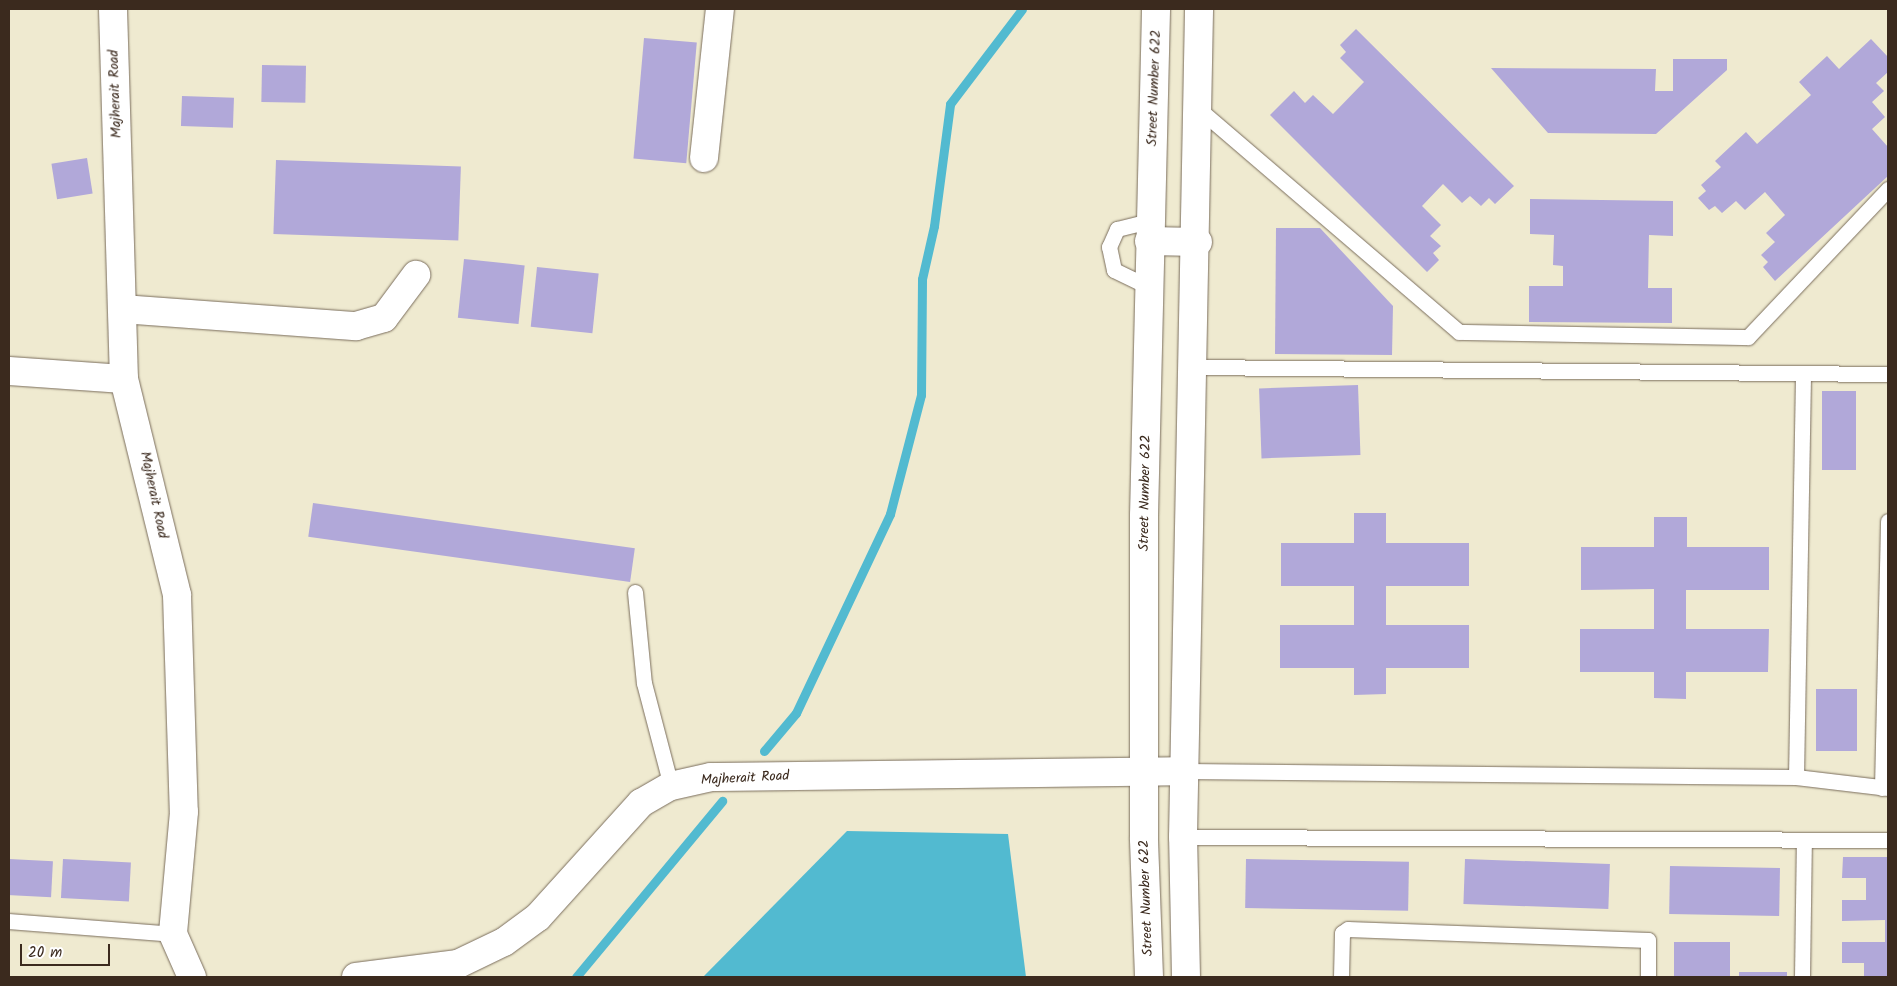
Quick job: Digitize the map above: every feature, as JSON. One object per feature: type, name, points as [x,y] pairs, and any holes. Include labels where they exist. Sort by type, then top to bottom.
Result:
[{"type":"street","name":"Majherait Road","points":[[113,9],[124,380],[176,595],[184,812],[173,934],[192,977]]},
{"type":"street","points":[[704,158],[720,9]]},
{"type":"street","name":"Street Number 622","points":[[1149,977],[1144,769],[1149,231],[1156,9]]},
{"type":"street","points":[[1186,977],[1184,837],[1198,242],[1199,9]]},
{"type":"street","points":[[1149,231],[1198,242]]},
{"type":"street","points":[[122,309],[356,326],[384,318],[416,274]]},
{"type":"street","points":[[9,371],[124,380]]},
{"type":"street","name":"Majherait Road","points":[[356,977],[458,964],[504,942],[544,911],[641,803],[670,786],[711,777],[1144,769],[1185,771]]},
{"type":"lane","points":[[1200,110],[1459,332],[1748,337],[1888,189]]},
{"type":"lane","points":[[1149,231],[1117,229],[1109,247],[1114,270],[1149,287]]},
{"type":"lane","points":[[1195,367],[1888,374]]},
{"type":"lane","points":[[1796,778],[1803,373]]},
{"type":"lane","points":[[1185,771],[1796,778],[1885,788],[1888,521]]},
{"type":"lane","points":[[635,592],[644,683],[670,786]]},
{"type":"lane","points":[[1184,837],[1888,840]]},
{"type":"lane","points":[[1802,977],[1804,840]]},
{"type":"lane","points":[[9,921],[173,934]]},
{"type":"lane","points":[[1341,977],[1342,933],[1348,929],[1648,940],[1648,977]]},
{"type":"water","points":[[847,831],[1008,834],[1026,977],[703,977]]},
{"type":"building","points":[[1356,29],[1514,186],[1495,204],[1489,198],[1481,206],[1470,196],[1462,203],[1443,184],[1422,206],[1441,225],[1430,236],[1441,246],[1433,253],[1439,260],[1427,272],[1270,115],[1294,91],[1305,103],[1313,95],[1333,114],[1364,82],[1340,58],[1346,52],[1340,45]]},
{"type":"building","points":[[644,38],[697,43],[686,163],[633,159]]},
{"type":"building","points":[[1871,39],[1888,57],[1888,72],[1876,83],[1884,91],[1872,102],[1885,117],[1872,129],[1888,147],[1888,176],[1775,281],[1763,267],[1768,262],[1761,255],[1775,242],[1766,233],[1785,215],[1765,192],[1745,210],[1736,201],[1722,213],[1715,206],[1709,210],[1698,198],[1706,191],[1701,185],[1721,167],[1715,161],[1746,132],[1757,144],[1811,95],[1799,82],[1827,56],[1839,69]]},
{"type":"building","points":[[1673,59],[1727,59],[1727,70],[1656,134],[1548,133],[1491,68],[1656,69],[1655,91],[1673,91]]},
{"type":"building","points":[[262,65],[306,66],[305,103],[261,102]]},
{"type":"building","points":[[182,96],[234,98],[233,128],[181,126]]},
{"type":"building","points":[[87,158],[93,194],[57,199],[51,164]]},
{"type":"building","points":[[276,160],[461,166],[458,240],[273,234]]},
{"type":"building","points":[[1530,199],[1673,201],[1673,236],[1649,235],[1648,288],[1672,288],[1672,323],[1529,322],[1529,286],[1563,286],[1563,266],[1553,265],[1554,235],[1530,234]]},
{"type":"building","points":[[1276,228],[1320,228],[1393,306],[1392,355],[1275,354]]},
{"type":"building","points":[[464,259],[525,265],[518,324],[458,318]]},
{"type":"building","points":[[537,267],[599,273],[592,333],[531,327]]},
{"type":"building","points":[[1358,385],[1360,455],[1262,458],[1259,388]]},
{"type":"building","points":[[1822,391],[1856,391],[1856,470],[1822,470]]},
{"type":"building","points":[[313,503],[635,548],[630,582],[308,537]]},
{"type":"building","points":[[1354,513],[1386,513],[1386,543],[1469,543],[1469,586],[1386,586],[1386,625],[1469,625],[1469,668],[1386,668],[1386,694],[1354,695],[1354,668],[1280,668],[1280,625],[1354,625],[1354,586],[1281,586],[1281,543],[1354,543]]},
{"type":"building","points":[[1654,517],[1687,517],[1687,547],[1769,547],[1769,590],[1686,590],[1686,629],[1769,629],[1768,672],[1686,672],[1686,699],[1654,698],[1654,672],[1580,672],[1580,629],[1654,629],[1654,589],[1581,590],[1581,547],[1654,547]]},
{"type":"building","points":[[1816,689],[1857,689],[1857,751],[1816,751]]},
{"type":"building","points":[[1843,857],[1888,857],[1888,977],[1864,977],[1864,963],[1842,963],[1842,942],[1885,942],[1885,920],[1842,921],[1842,900],[1866,900],[1866,878],[1842,878]]},
{"type":"building","points":[[9,859],[53,861],[51,897],[9,895]]},
{"type":"building","points":[[63,859],[131,863],[129,902],[61,898]]},
{"type":"building","points":[[1246,859],[1409,862],[1408,911],[1245,908]]},
{"type":"building","points":[[1465,859],[1610,864],[1608,909],[1463,904]]},
{"type":"building","points":[[1670,866],[1780,868],[1779,916],[1669,914]]},
{"type":"building","points":[[1674,942],[1730,942],[1730,977],[1674,977]]},
{"type":"building","points":[[1739,972],[1787,972],[1787,977],[1739,977]]},
{"type":"waterway","points":[[764,751],[796,713],[890,514],[921,395],[922,279],[934,226],[950,104],[1022,9]]},
{"type":"waterway","points":[[576,977],[722,801]]}]
